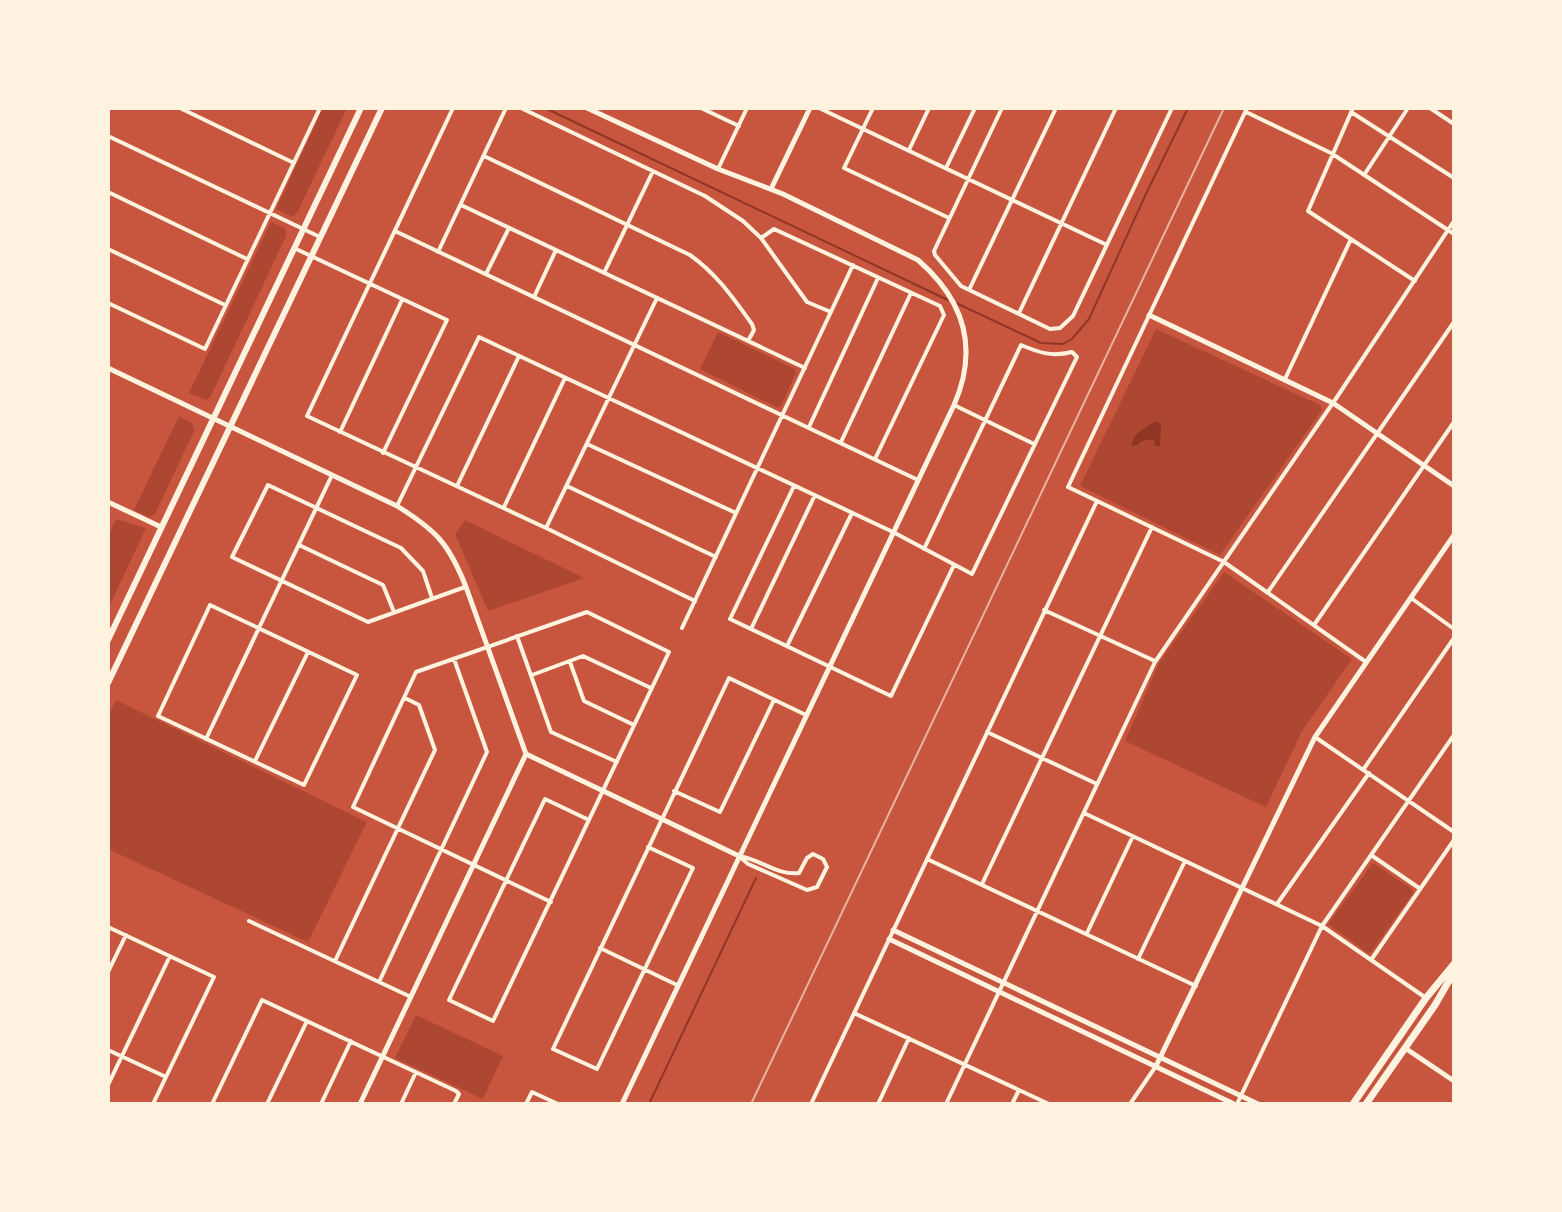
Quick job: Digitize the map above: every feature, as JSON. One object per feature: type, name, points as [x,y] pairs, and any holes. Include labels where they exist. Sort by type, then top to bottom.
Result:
[{"type":"highway","points":[[1353,1104],[1426,998],[1454,964]]},
{"type":"highway","points":[[1366,1104],[1435,1005],[1454,972]]},
{"type":"main road","points":[[108,640],[361,108]]},
{"type":"main road","points":[[108,683],[382,108]]},
{"type":"street","points":[[180,108],[294,163]]},
{"type":"street","points":[[108,303],[205,349],[320,108]]},
{"type":"street","points":[[453,108],[307,416],[504,507],[695,601]]},
{"type":"street","points":[[438,252],[506,108]]},
{"type":"street","points":[[521,108],[705,196],[743,221],[761,238],[807,302],[831,312]]},
{"type":"street","points":[[587,108],[906,252],[936,276],[951,294],[959,312],[967,357],[961,390],[622,1104]]},
{"type":"street","points":[[701,108],[739,126]]},
{"type":"street","points":[[718,169],[747,108]]},
{"type":"street","points":[[771,189],[810,108]]},
{"type":"street","points":[[819,108],[1107,245]]},
{"type":"street","points":[[873,108],[844,168],[949,218]]},
{"type":"street","points":[[909,150],[929,108]]},
{"type":"street","points":[[946,168],[975,108]]},
{"type":"street","points":[[1002,108],[934,251],[961,286],[1050,329],[1068,323],[1172,108]]},
{"type":"street","points":[[969,290],[1056,108]]},
{"type":"street","points":[[1019,313],[1116,108]]},
{"type":"street","points":[[1364,175],[1408,108]]},
{"type":"street","points":[[1430,108],[1454,124]]},
{"type":"street","points":[[1366,662],[1224,562],[1068,487],[1246,110],[1331,153],[1454,234]]},
{"type":"street","points":[[1415,281],[1308,211],[1352,110],[1454,178]]},
{"type":"street","points":[[108,136],[322,238]]},
{"type":"street","points":[[484,156],[690,255],[719,279],[752,324],[754,330],[748,341]]},
{"type":"street","points":[[604,273],[653,171]]},
{"type":"street","points":[[108,192],[247,259]]},
{"type":"street","points":[[461,205],[805,368]]},
{"type":"street","points":[[946,1104],[1155,662],[1454,221]]},
{"type":"street","points":[[486,274],[509,228]]},
{"type":"street","points":[[761,238],[774,229],[940,306],[944,315],[875,459]]},
{"type":"street","points":[[395,231],[918,480]]},
{"type":"street","points":[[1285,379],[1351,239]]},
{"type":"street","points":[[294,248],[447,320],[383,453]]},
{"type":"street","points":[[108,249],[226,305]]},
{"type":"street","points":[[534,297],[556,250]]},
{"type":"street","points":[[682,628],[853,265]]},
{"type":"street","points":[[809,427],[878,278]]},
{"type":"street","points":[[841,442],[911,293]]},
{"type":"street","points":[[546,528],[657,298]]},
{"type":"street","points":[[340,432],[403,299]]},
{"type":"street","points":[[1149,315],[1333,403],[1454,486]]},
{"type":"street","points":[[1268,592],[1454,322]]},
{"type":"street","points":[[397,506],[479,337],[893,532],[924,549],[954,565],[972,574],[1077,357],[1072,352],[1044,355],[1021,345],[924,549]]},
{"type":"street","points":[[457,486],[519,356]]},
{"type":"street","points":[[108,368],[397,506],[439,536],[455,560],[466,587],[526,754],[807,890],[817,887],[827,867],[823,859],[813,854],[807,858],[799,873],[787,874],[739,856]]},
{"type":"street","points":[[504,507],[565,378]]},
{"type":"street","points":[[954,405],[1034,444]]},
{"type":"street","points":[[1314,625],[1454,422]]},
{"type":"street","points":[[587,444],[736,513]]},
{"type":"street","points":[[206,739],[332,475]]},
{"type":"street","points":[[432,598],[423,571],[401,548],[268,485],[232,557],[368,622],[466,587]]},
{"type":"street","points":[[567,486],[716,557]]},
{"type":"street","points":[[794,486],[730,619],[891,696],[954,565]]},
{"type":"street","points":[[751,629],[815,495]]},
{"type":"street","points":[[811,1104],[1097,501]]},
{"type":"street","points":[[108,502],[161,527]]},
{"type":"street","points":[[787,646],[852,513]]},
{"type":"street","points":[[982,884],[1152,527]]},
{"type":"street","points":[[1130,1104],[1162,1057],[1315,737],[1454,535]]},
{"type":"street","points":[[299,545],[383,585],[394,612]]},
{"type":"street","points":[[1411,598],[1454,629]]},
{"type":"street","points":[[210,605],[309,652],[357,675],[304,785],[158,716],[210,605]]},
{"type":"street","points":[[1044,610],[1155,662]]},
{"type":"street","points":[[551,902],[506,881],[474,864],[353,807],[416,672],[587,612],[669,652],[551,902],[493,1021],[449,1000],[506,881],[545,799],[589,820]]},
{"type":"street","points":[[517,636],[551,732],[617,762]]},
{"type":"street","points":[[1363,770],[1454,638]]},
{"type":"street","points":[[255,761],[309,652]]},
{"type":"street","points":[[532,675],[583,656],[651,688]]},
{"type":"street","points":[[379,982],[487,752],[454,658]]},
{"type":"street","points":[[569,661],[584,701],[634,725]]},
{"type":"street","points":[[648,847],[693,868],[597,1069],[553,1049],[674,791],[729,678],[806,715]]},
{"type":"street","points":[[335,961],[435,750],[419,705],[405,698]]},
{"type":"street","points":[[674,791],[720,812],[774,700]]},
{"type":"street","points":[[987,732],[1097,785]]},
{"type":"street","points":[[889,939],[1236,1104],[1322,926],[1454,735]]},
{"type":"street","points":[[1315,737],[1454,832]]},
{"type":"street","points":[[360,1104],[526,754]]},
{"type":"street","points":[[1277,904],[1369,773]]},
{"type":"street","points":[[1084,813],[1322,926],[1426,998]]},
{"type":"street","points":[[1087,933],[1133,836]]},
{"type":"street","points":[[1371,960],[1454,840]]},
{"type":"street","points":[[1371,855],[1420,889]]},
{"type":"street","points":[[927,859],[1196,986]]},
{"type":"street","points":[[1138,959],[1185,861]]},
{"type":"street","points":[[249,921],[411,997]]},
{"type":"street","points":[[108,927],[214,977],[153,1104]]},
{"type":"street","points":[[893,930],[1258,1104]]},
{"type":"street","points":[[108,972],[126,935]]},
{"type":"street","points":[[600,948],[677,985]]},
{"type":"street","points":[[108,1085],[170,956]]},
{"type":"street","points":[[212,1104],[262,1000],[459,1094],[454,1104]]},
{"type":"street","points":[[854,1013],[1049,1104]]},
{"type":"street","points":[[267,1104],[307,1021]]},
{"type":"street","points":[[878,1104],[909,1038]]},
{"type":"street","points":[[321,1104],[351,1041]]},
{"type":"street","points":[[1405,1048],[1454,1081]]},
{"type":"street","points":[[108,1050],[166,1077]]},
{"type":"street","points":[[401,1104],[416,1072]]},
{"type":"street","points":[[1012,1104],[1019,1090]]},
{"type":"street","points":[[526,1104],[532,1092],[558,1104]]},
{"type":"shaded area","points":[[323,108],[347,108],[297,213],[292,217],[276,209]]},
{"type":"shaded area","points":[[271,222],[286,229],[286,236],[210,398],[206,400],[189,393]]},
{"type":"shaded area","points":[[1156,329],[1320,405],[1322,410],[1220,555],[1080,486]]},
{"type":"shaded area","points":[[718,332],[795,369],[781,406],[778,408],[700,369]]},
{"type":"shaded area","points":[[179,416],[192,423],[194,431],[155,514],[149,517],[134,510]]},
{"type":"shaded area","points":[[1155,421],[1161,424],[1160,446],[1155,446],[1154,440],[1150,440],[1131,446],[1135,435]]},
{"type":"shaded area","points":[[116,519],[146,528],[108,609],[108,537]]},
{"type":"shaded area","points":[[465,520],[584,578],[488,611],[455,534]]},
{"type":"shaded area","points":[[1224,572],[1352,659],[1302,731],[1266,807],[1125,741],[1159,663]]},
{"type":"shaded area","points":[[116,700],[367,822],[308,942],[108,849],[108,717]]},
{"type":"shaded area","points":[[1373,863],[1412,889],[1413,893],[1368,953],[1328,924]]},
{"type":"shaded area","points":[[416,1015],[503,1056],[483,1099],[395,1058]]},
{"type":"waterway","points":[[545,108],[948,300]]},
{"type":"waterway","points":[[954,302],[1041,343],[1063,344],[1072,339],[1089,319],[1188,108]]},
{"type":"waterway","points":[[649,1104],[756,878]]},
{"type":"railway","points":[[751,1104],[1224,108]]}]
